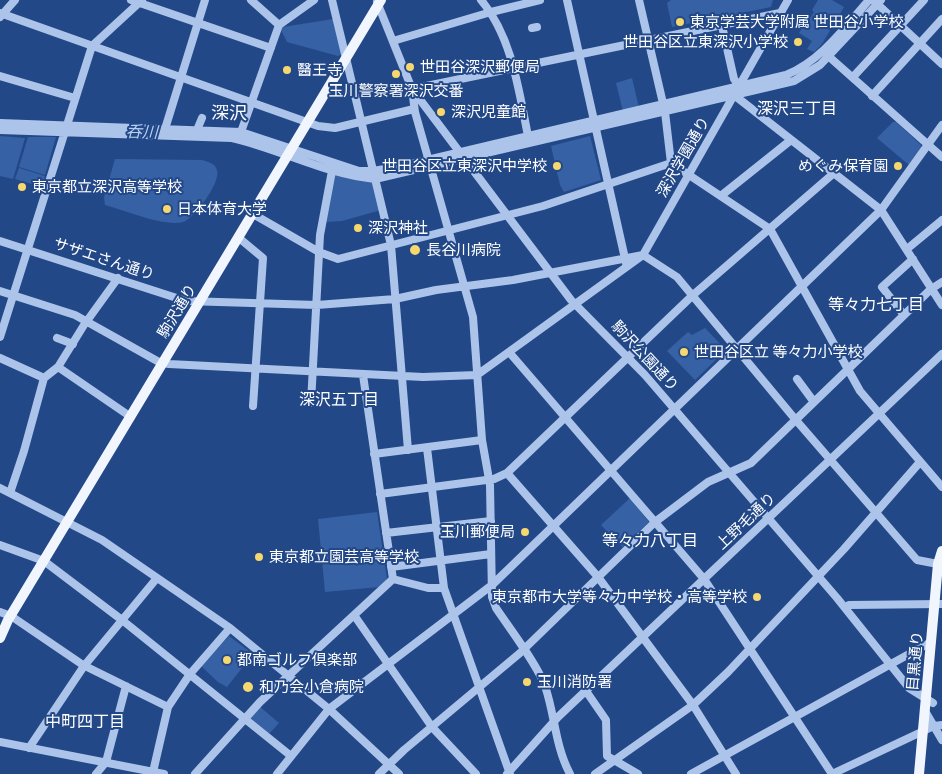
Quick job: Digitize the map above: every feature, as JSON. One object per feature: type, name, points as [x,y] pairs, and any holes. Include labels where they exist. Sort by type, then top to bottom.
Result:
[{"type":"main road","name":"駒沢通り","points":[[0,638],[11,616],[346,61],[379,2]]},
{"type":"main road","name":"目黒通り","points":[[919,774],[932,726],[925,711],[929,701],[940,604],[938,564],[942,551]]},
{"type":"main road","name":"目黒通り","points":[[926,774],[932,726],[929,701],[931,642],[940,604]]},
{"type":"street","points":[[15,0],[0,15],[308,123],[335,128],[414,109]]},
{"type":"street","points":[[130,0],[141,2],[270,48]]},
{"type":"street","points":[[165,128],[206,0]]},
{"type":"street","points":[[252,0],[279,25]]},
{"type":"street","points":[[241,132],[279,25],[314,0]]},
{"type":"street","points":[[332,0],[391,245],[408,450]]},
{"type":"street","points":[[481,0],[491,12],[508,47],[528,140]]},
{"type":"street","points":[[393,41],[491,12],[540,0]]},
{"type":"street","points":[[568,0],[610,184],[626,258],[626,267]]},
{"type":"street","points":[[639,0],[665,112],[671,163]]},
{"type":"street","name":"深沢学園通り","points":[[477,375],[643,255],[788,0]]},
{"type":"street","points":[[853,77],[924,0]]},
{"type":"street","points":[[596,124],[663,103],[739,86],[798,70],[823,50],[875,1]]},
{"type":"street","points":[[875,1],[942,64]]},
{"type":"street","points":[[0,130],[165,128],[241,132],[291,151],[332,170],[356,177],[374,175],[430,164],[596,124],[665,112],[794,81],[814,70],[829,56],[875,1]]},
{"type":"street","points":[[0,337],[92,46],[141,2]]},
{"type":"street","name":"駒沢公園通り","points":[[379,2],[412,89],[575,304],[628,356],[675,409],[819,577],[911,690],[929,701]]},
{"type":"street","points":[[570,774],[557,740],[544,686],[495,605],[492,585],[490,480],[482,440],[473,317],[414,109],[412,89],[580,56],[780,13]]},
{"type":"street","points":[[872,96],[942,19]]},
{"type":"street","points":[[722,26],[734,79],[739,86]]},
{"type":"street","points":[[823,50],[942,157]]},
{"type":"street","points":[[0,76],[75,98]]},
{"type":"street","points":[[734,95],[881,210],[942,305]]},
{"type":"street","points":[[197,130],[202,118]]},
{"type":"street","points":[[0,123],[232,138],[291,151],[374,175]]},
{"type":"street","points":[[277,774],[329,709],[492,585],[881,210],[942,125]]},
{"type":"street","points":[[722,195],[791,140]]},
{"type":"street","points":[[671,163],[722,195],[770,229],[860,391],[942,487]]},
{"type":"street","points":[[253,214],[320,252],[338,259],[544,206],[671,163]]},
{"type":"street","points":[[310,404],[320,235],[332,170]]},
{"type":"street","points":[[380,494],[490,480],[507,472],[693,295],[834,173]]},
{"type":"street","points":[[907,249],[942,220]]},
{"type":"street","points":[[239,238],[263,258],[253,406]]},
{"type":"street","name":"サザエさん通り","points":[[0,241],[186,300],[316,305],[396,299],[436,290],[466,287],[643,255]]},
{"type":"street","points":[[643,255],[677,277],[795,419],[917,560],[938,564]]},
{"type":"street","points":[[904,315],[882,287],[913,259]]},
{"type":"street","points":[[10,493],[44,378],[58,367],[118,278]]},
{"type":"street","points":[[379,774],[388,764],[523,650],[655,522],[708,482],[751,463],[931,289],[942,282]]},
{"type":"street","points":[[0,291],[74,315],[164,363],[363,375],[477,375]]},
{"type":"street","points":[[57,338],[73,344]]},
{"type":"street","points":[[509,352],[704,579],[832,774],[932,726],[942,740]]},
{"type":"street","name":"上野毛通り","points":[[509,773],[553,722],[942,354]]},
{"type":"street","points":[[0,358],[44,378]]},
{"type":"street","points":[[58,367],[131,417]]},
{"type":"street","points":[[363,375],[393,579]]},
{"type":"street","points":[[797,379],[814,402]]},
{"type":"street","points":[[374,454],[482,440]]},
{"type":"street","points":[[427,448],[444,588],[509,773]]},
{"type":"street","points":[[595,774],[693,705],[819,577],[920,462]]},
{"type":"street","points":[[507,472],[598,577],[693,705],[736,774]]},
{"type":"street","points":[[1,490],[102,540],[230,628],[329,709],[398,774]]},
{"type":"street","points":[[386,533],[491,521]]},
{"type":"street","points":[[0,545],[44,561],[122,620],[291,756]]},
{"type":"street","points":[[391,567],[491,554]]},
{"type":"street","points":[[29,748],[84,666],[156,578]]},
{"type":"street","points":[[393,579],[428,588],[444,588]]},
{"type":"street","points":[[195,774],[244,718],[393,579]]},
{"type":"street","points":[[845,608],[849,605],[940,604]]},
{"type":"street","points":[[0,612],[11,616],[84,666],[168,707]]},
{"type":"street","points":[[354,616],[432,727],[476,774]]},
{"type":"street","points":[[154,772],[168,707],[190,674],[230,628]]},
{"type":"street","points":[[691,774],[931,642]]},
{"type":"street","points":[[96,774],[106,762],[126,686]]},
{"type":"street","points":[[586,691],[606,720],[607,756],[638,774]]},
{"type":"street","points":[[0,742],[164,774]]},
{"type":"shaded area","name":"東京学芸大学附属 世田谷小学校","points":[[671,0],[773,0],[771,7],[672,27],[667,3]]},
{"type":"shaded area","points":[[818,0],[832,0],[844,7],[822,44],[814,52],[807,49],[812,41],[799,33],[814,12],[812,10]]},
{"type":"shaded area","points":[[333,19],[342,54],[338,56],[287,42],[281,30],[283,27]]},
{"type":"shaded area","points":[[632,78],[639,108],[623,111],[616,83]]},
{"type":"shaded area","points":[[893,122],[896,122],[921,145],[921,149],[909,165],[877,138]]},
{"type":"shaded area","points":[[0,136],[25,138],[13,179],[0,176]]},
{"type":"shaded area","points":[[590,136],[601,180],[564,192],[560,185],[551,146]]},
{"type":"shaded area","points":[[28,137],[56,137],[45,175],[19,167]]},
{"type":"shaded area","points":[[115,159],[202,160],[215,166],[217,176],[211,191],[194,214],[183,222],[165,222],[105,205],[104,197]]},
{"type":"shaded area","points":[[19,168],[45,176],[42,187],[15,179]]},
{"type":"shaded area","points":[[333,174],[373,182],[381,210],[342,221],[325,222]]},
{"type":"shaded area","points":[[705,328],[726,350],[695,380],[667,351],[688,332],[692,335]]},
{"type":"shaded area","points":[[630,498],[649,522],[622,547],[601,525]]},
{"type":"shaded area","points":[[377,512],[387,579],[379,587],[325,592],[318,519]]},
{"type":"shaded area","name":"都南ゴルフ倶楽部","points":[[229,636],[253,654],[227,687],[218,682],[201,666]]},
{"type":"shaded area","points":[[259,706],[279,723],[268,735],[248,718]]},
{"type":"place","name":"東京学芸大学附属 世田谷小学校","points":[[680,22]]},
{"type":"place","name":"世田谷区立東深沢小学校","points":[[798,42]]},
{"type":"place","name":"世田谷深沢郵便局","points":[[410,67]]},
{"type":"place","name":"醫王寺","points":[[287,70]]},
{"type":"place","name":"玉川警察署深沢交番","points":[[396,74]]},
{"type":"place","name":"深沢児童館","points":[[441,112]]},
{"type":"place","name":"世田谷区立東深沢中学校","points":[[557,166]]},
{"type":"place","name":"めぐみ保育園","points":[[898,166]]},
{"type":"place","name":"東京都立深沢高等学校","points":[[22,187]]},
{"type":"place","name":"日本体育大学","points":[[167,209]]},
{"type":"place","name":"深沢神社","points":[[358,228]]},
{"type":"place","name":"長谷川病院","points":[[415,250]]},
{"type":"place","name":"世田谷区立 等々力小学校","points":[[684,352]]},
{"type":"place","name":"玉川郵便局","points":[[525,532]]},
{"type":"place","name":"東京都立園芸高等学校","points":[[259,557]]},
{"type":"place","name":"東京都市大学等々力中学校・高等学校","points":[[757,597]]},
{"type":"place","name":"都南ゴルフ倶楽部","points":[[227,660]]},
{"type":"place","name":"玉川消防署","points":[[527,682]]},
{"type":"place","name":"和乃会小倉病院","points":[[248,687]]},
{"type":"district","name":"深沢三丁目","points":[[797,109]]},
{"type":"district","name":"深沢","points":[[229,113]]},
{"type":"district","name":"等々力七丁目","points":[[876,305]]},
{"type":"district","name":"深沢五丁目","points":[[339,400]]},
{"type":"district","name":"等々力八丁目","points":[[650,541]]},
{"type":"district","name":"中町四丁目","points":[[85,722]]},
{"type":"water label","name":"呑川","points":[[142,132]]}]
